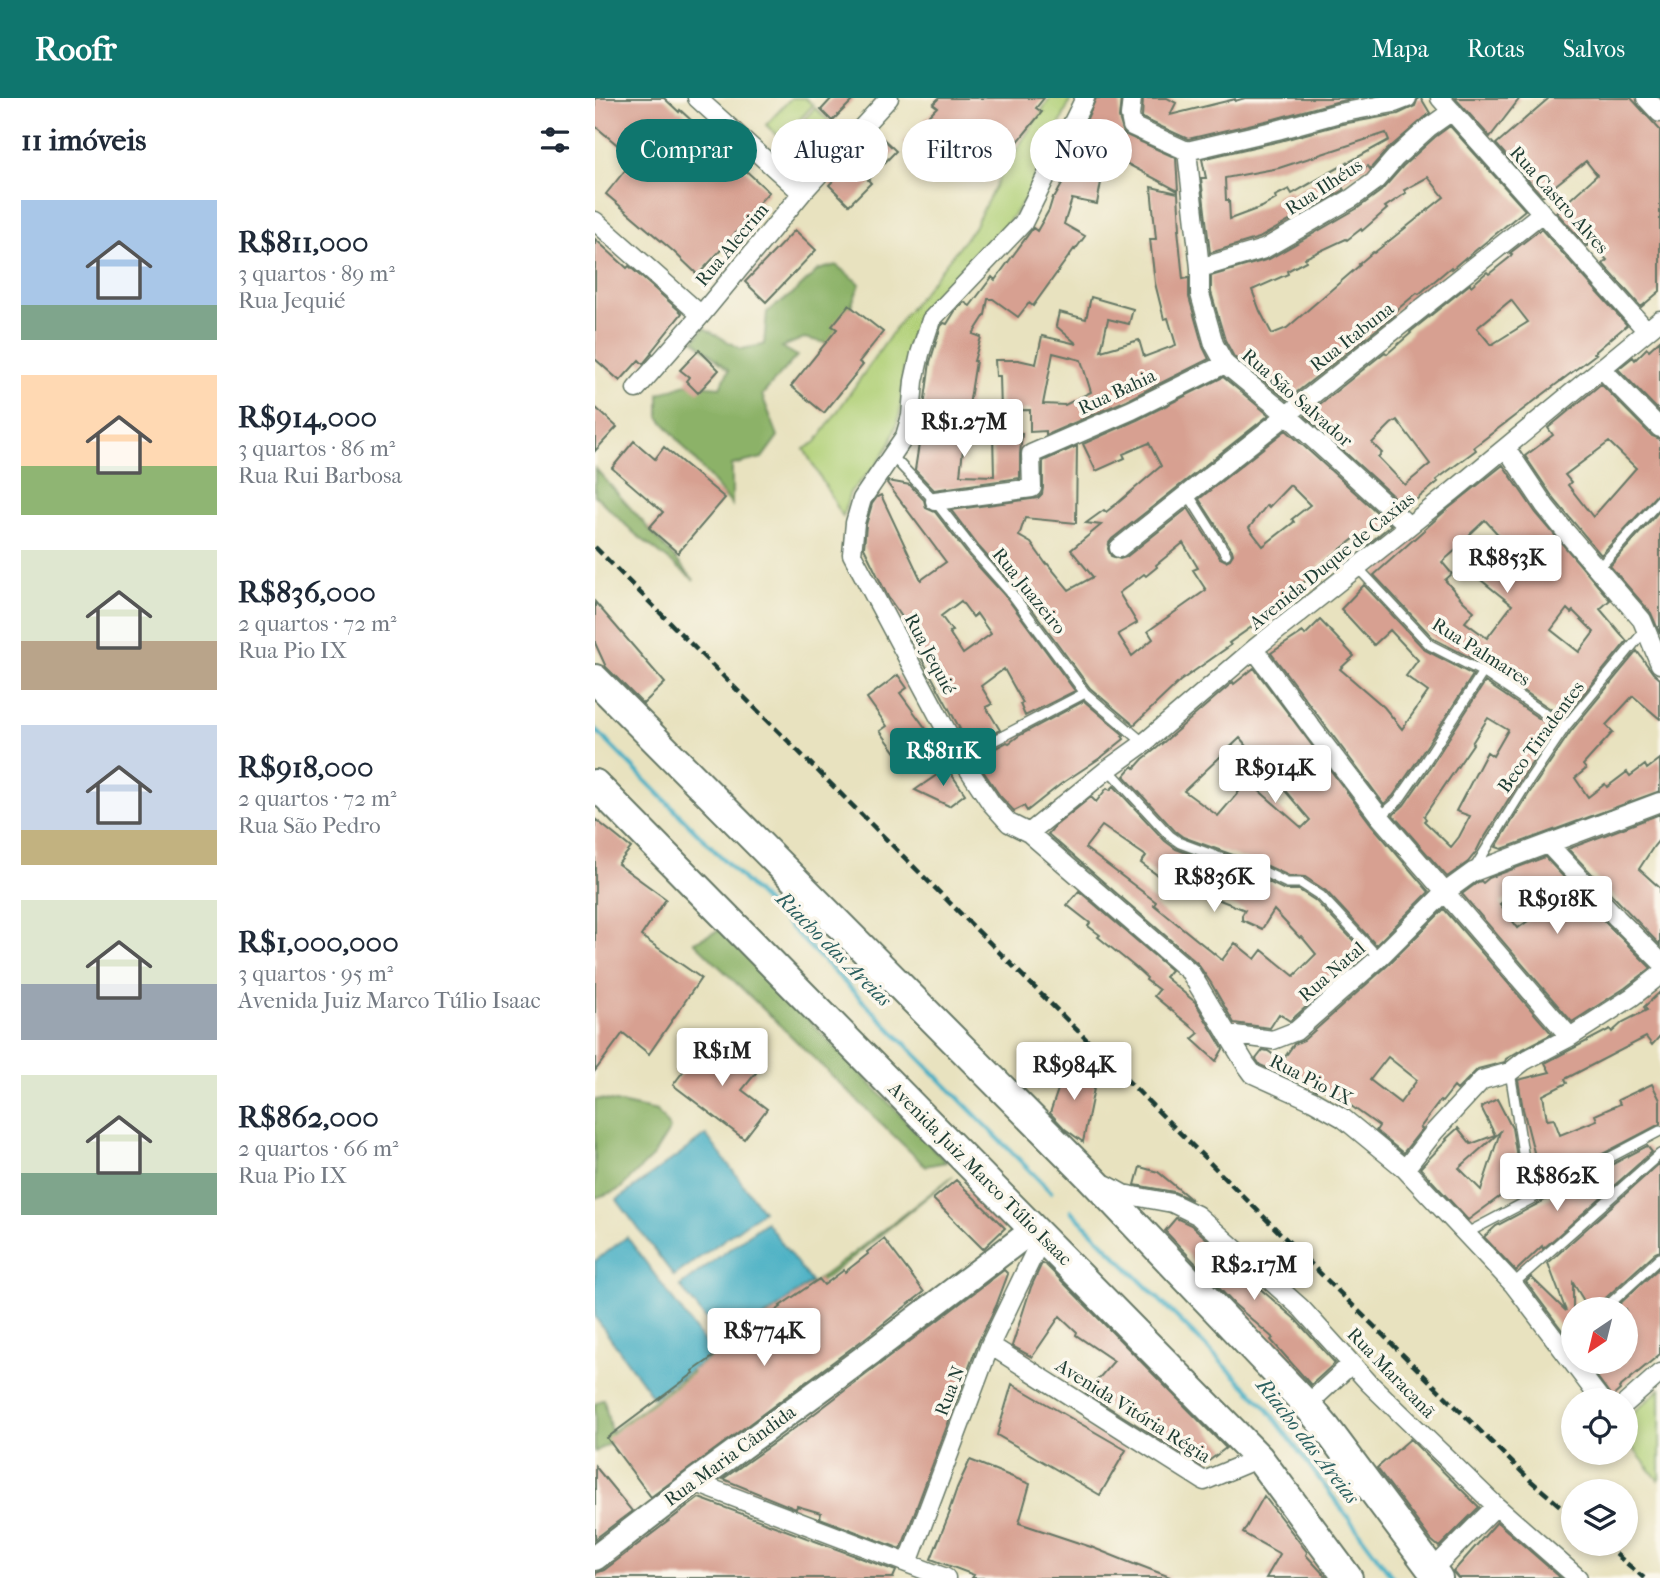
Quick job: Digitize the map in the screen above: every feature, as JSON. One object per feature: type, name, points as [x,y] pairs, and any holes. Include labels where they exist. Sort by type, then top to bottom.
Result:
[{"type":"main road","points":[[600,684],[1091,1178],[1307,1405],[1435,1574]]},
{"type":"main road","name":"Avenida Juiz Marco Túlio Isaac","points":[[595,784],[1029,1243],[1259,1458],[1347,1578]]},
{"type":"street","points":[[697,98],[802,193]]},
{"type":"street","name":"Rua Alecrim","points":[[636,389],[802,193],[889,98]]},
{"type":"street","points":[[891,455],[905,436],[911,416],[920,354],[932,320],[1023,223],[1085,98]]},
{"type":"street","points":[[1132,98],[1132,126],[1187,151],[1406,98]]},
{"type":"street","points":[[1646,98],[1660,113]]},
{"type":"street","name":"Rua Castro Alves","points":[[1446,104],[1542,213],[1654,326]]},
{"type":"street","name":"Rua Ilhéus","points":[[1200,268],[1264,249],[1352,198],[1374,182],[1428,128],[1446,104]]},
{"type":"street","name":"Rua São Salvador","points":[[1187,151],[1200,268],[1200,294],[1214,344],[1225,364],[1287,415],[1409,526]]},
{"type":"street","name":"Rua Itabuna","points":[[1119,548],[1542,213]]},
{"type":"street","points":[[595,221],[701,315]]},
{"type":"street","name":"Avenida Duque de Caxias","points":[[1029,833],[1108,769],[1145,743],[1254,649],[1358,568],[1654,326]]},
{"type":"street","name":"Rua Bahia","points":[[935,501],[1032,488],[1031,454],[1132,411],[1225,364]]},
{"type":"street","points":[[1601,368],[1660,428]]},
{"type":"street","points":[[1506,448],[1569,537],[1642,620],[1660,664]]},
{"type":"street","name":"Rua Jequié","points":[[891,455],[862,499],[855,523],[852,554],[961,758],[1000,813],[1009,822],[1029,833]]},
{"type":"street","points":[[1254,649],[1380,817],[1570,1037]]},
{"type":"street","points":[[595,662],[600,684]]},
{"type":"street","name":"Rua Natal","points":[[1227,1034],[1273,1040],[1296,1031],[1379,958],[1444,893],[1473,872],[1660,802]]},
{"type":"street","name":"Rua Pio IX","points":[[1029,833],[1190,972],[1253,1074],[1343,1118],[1405,1169],[1561,1335]]},
{"type":"street","points":[[1548,844],[1660,961]]},
{"type":"street","points":[[1405,1169],[1434,1132],[1482,1080],[1510,1072],[1524,1061],[1570,1037],[1632,997],[1660,975]]},
{"type":"street","name":"Rua Maracanã","points":[[1091,1178],[1123,1194],[1172,1203],[1197,1215],[1301,1308],[1369,1383],[1496,1506],[1578,1578]]},
{"type":"street","name":"Rua N","points":[[908,1563],[1029,1243]]},
{"type":"street","name":"Rua Maria Cândida","points":[[595,1558],[873,1351],[1029,1243]]},
{"type":"street","name":"Avenida Vitória Régia","points":[[990,1345],[1205,1481],[1259,1458]]},
{"type":"street","points":[[1307,1405],[1351,1364]]},
{"type":"street","points":[[1638,1392],[1660,1373]]},
{"type":"street","points":[[694,1482],[946,1578]]},
{"type":"street","points":[[1435,1574],[1496,1506]]},
{"type":"lane","name":"Rua Juazeiro","points":[[891,455],[935,501],[1012,594],[1085,693],[1145,743]]},
{"type":"lane","points":[[1188,494],[1226,554]]},
{"type":"lane","points":[[1598,569],[1660,500]]},
{"type":"lane","name":"Rua Palmares","points":[[1358,568],[1430,645],[1483,672],[1565,727]]},
{"type":"lane","name":"Beco Tiradentes","points":[[1473,872],[1565,727],[1646,629]]},
{"type":"lane","points":[[1380,817],[1398,801],[1483,672]]},
{"type":"lane","points":[[961,758],[1085,693]]},
{"type":"lane","points":[[1108,769],[1170,836],[1180,843],[1242,866],[1258,869],[1287,883],[1301,883],[1321,896],[1379,958]]},
{"type":"lane","points":[[1510,1072],[1529,1199]]},
{"type":"lane","points":[[1465,1234],[1660,1131]]},
{"type":"lane","points":[[1513,1284],[1660,1154]]},
{"type":"lane","points":[[1617,1297],[1660,1258]]},
{"type":"green space","points":[[791,98],[805,98],[813,105],[800,119],[772,119]]},
{"type":"green space","points":[[1050,98],[1071,98],[1062,119],[1036,119]]},
{"type":"green space","points":[[815,108],[827,119],[805,119]]},
{"type":"green space","points":[[1030,129],[1030,182],[1036,182],[1033,188],[976,260],[923,313],[903,372],[901,410],[891,442],[877,464],[850,492],[843,517],[804,449],[816,442],[904,316],[973,229],[997,182],[1016,182],[1016,150]]},
{"type":"green space","points":[[836,265],[860,284],[850,308],[853,349],[804,338],[782,347],[797,356],[762,395],[778,436],[762,458],[732,465],[732,505],[659,417],[659,394],[686,384],[720,387],[729,370],[694,340],[704,328],[741,349],[764,345],[767,312],[795,292],[818,270]]},
{"type":"green space","points":[[595,468],[694,580],[634,533],[595,495]]},
{"type":"green space","points":[[721,929],[946,1162],[925,1166],[694,942]]},
{"type":"green space","points":[[595,1100],[657,1111],[670,1129],[653,1156],[619,1190],[595,1198]]},
{"type":"green space","points":[[953,1176],[851,1259],[612,1442],[595,1452],[595,1404],[604,1399],[611,1432],[847,1258]]},
{"type":"green space","points":[[1660,1389],[1658,1480],[1638,1454],[1638,1409]]},
{"type":"water","points":[[706,1135],[763,1211],[674,1276],[617,1200]]},
{"type":"water","points":[[766,1222],[811,1282],[743,1333],[731,1318],[714,1330],[680,1286]]},
{"type":"water","points":[[627,1237],[713,1354],[653,1397],[595,1317],[595,1261]]},
{"type":"building","points":[[595,98],[664,98],[690,119],[616,119],[616,144],[595,126]]},
{"type":"building","points":[[832,98],[855,98],[834,119],[830,119],[821,110]]},
{"type":"building","points":[[939,98],[1044,98],[1036,108],[1042,112],[1036,119],[1030,119],[1030,127],[1016,144],[1016,119],[925,119],[937,107],[933,104]]},
{"type":"building","points":[[1096,98],[1121,98],[1119,119],[1087,119]]},
{"type":"building","points":[[1143,98],[1167,98],[1176,103],[1170,115],[1245,98],[1358,98],[1188,139],[1142,118]]},
{"type":"building","points":[[1418,98],[1421,98],[1430,113],[1387,150],[1370,169],[1368,166],[1340,184],[1344,190],[1259,238],[1210,253],[1201,178],[1206,178],[1202,159],[1342,124],[1398,114],[1415,106]],"holes":[[[1386,133],[1389,140],[1292,194],[1289,189],[1262,207],[1230,219],[1225,178],[1279,168]]]},
{"type":"building","points":[[1455,98],[1520,98],[1490,137]]},
{"type":"building","points":[[1549,98],[1631,98],[1660,130],[1660,291],[1641,307],[1603,264],[1607,260],[1591,242],[1587,246],[1556,212],[1597,175],[1586,161],[1542,196],[1496,144]]},
{"type":"building","points":[[1450,126],[1525,210],[1452,269],[1451,267],[1417,293],[1393,313],[1395,315],[1287,400],[1234,357],[1225,340],[1211,292],[1211,276],[1269,259],[1358,208],[1381,191],[1403,166]],"holes":[[[1428,177],[1444,197],[1373,252],[1287,328],[1272,334],[1252,290],[1288,274],[1287,271],[1306,261],[1305,258],[1347,240],[1361,229],[1362,231],[1387,209],[1385,207],[1406,193],[1404,190]]]},
{"type":"building","points":[[1132,138],[1176,158],[1178,191],[1132,166]]},
{"type":"building","points":[[888,143],[896,151],[888,159]]},
{"type":"building","points":[[757,181],[769,192],[698,275],[606,194],[616,182]]},
{"type":"building","points":[[832,182],[871,183],[849,205],[829,185]]},
{"type":"building","points":[[1063,182],[1101,182],[1097,204],[1072,199],[1064,224],[1085,236],[1033,306],[1029,303],[1018,317],[993,299],[988,299],[985,315],[973,334],[981,337],[974,361],[968,412],[923,414],[930,362],[941,326],[947,324],[964,302],[970,306],[992,277],[995,280],[1033,228],[1037,231]]},
{"type":"building","points":[[1151,187],[1178,193],[1183,279],[1189,278],[1189,297],[1209,359],[1127,400],[1046,435],[1046,431],[1030,432],[1030,410],[1001,411],[1000,376],[996,376],[995,360],[1018,360],[1036,364],[1042,336],[1077,344],[1056,326],[1059,312],[1086,319],[1091,297],[1133,309],[1129,324],[1108,319],[1101,351],[1139,340],[1144,357],[1176,345],[1168,318],[1164,319],[1155,283],[1150,239],[1156,239]],"holes":[[[1053,353],[1081,360],[1091,392],[1065,405],[1043,404]]]},
{"type":"building","points":[[1541,229],[1627,325],[1594,353],[1596,354],[1474,447],[1476,450],[1436,480],[1438,482],[1406,508],[1305,416],[1385,352],[1387,354],[1470,284],[1471,286],[1487,272],[1489,274],[1509,258],[1512,254],[1510,253]],"holes":[[[1511,300],[1528,322],[1491,345],[1477,328]],[[1397,420],[1430,464],[1405,485],[1378,457],[1382,453],[1372,443]]]},
{"type":"building","points":[[795,230],[816,250],[766,302],[745,282]]},
{"type":"building","points":[[595,239],[682,313],[643,364],[639,360],[620,381],[595,359]]},
{"type":"building","points":[[849,305],[883,332],[859,362],[863,365],[824,413],[791,386],[837,329],[832,326]]},
{"type":"building","points":[[1660,340],[1660,412],[1618,369],[1633,357],[1635,360]]},
{"type":"building","points":[[699,350],[719,370],[698,393],[686,381],[689,377],[680,370]]},
{"type":"building","points":[[1223,377],[1269,415],[1112,539],[1108,549],[1111,556],[1120,559],[1126,557],[1188,508],[1220,558],[1226,561],[1230,559],[1232,550],[1199,499],[1286,430],[1391,525],[1367,545],[1359,535],[1319,566],[1321,569],[1268,611],[1270,614],[1180,681],[1134,725],[1090,688],[1018,590],[979,547],[951,510],[1038,498],[1043,488],[1043,461],[1077,446],[1076,523],[1025,518],[1019,536],[1031,543],[1069,590],[1093,577],[1071,550],[1101,525],[1086,523],[1104,510],[1106,512],[1161,466],[1149,443],[1123,454],[1125,458],[1096,471],[1083,444]],"holes":[[[1290,485],[1310,505],[1292,519],[1294,522],[1263,546],[1249,528],[1267,505],[1269,507]],[[1183,543],[1198,568],[1193,570],[1206,590],[1148,631],[1153,639],[1132,656],[1118,634],[1137,623],[1119,593],[1144,574],[1146,576]]]},
{"type":"building","points":[[1601,384],[1652,436],[1660,439],[1660,491],[1601,555],[1554,499],[1525,456],[1553,435],[1548,428]],"holes":[[[1609,442],[1636,468],[1593,517],[1568,485],[1571,482],[1565,475]]]},
{"type":"building","points":[[595,407],[617,427],[595,451]]},
{"type":"building","points":[[921,431],[965,432],[960,475],[994,476],[993,433],[1022,434],[1020,478],[934,490],[915,470]]},
{"type":"building","points":[[634,441],[655,459],[664,447],[725,498],[678,553],[649,528],[663,512],[612,468]]},
{"type":"building","points":[[1503,465],[1536,513],[1610,600],[1600,609],[1627,641],[1564,718],[1487,666],[1434,639],[1374,575],[1444,512]],"holes":[[[1485,520],[1504,541],[1476,576],[1512,605],[1487,638],[1465,622],[1474,611],[1445,580],[1452,574],[1442,562]],[[1567,609],[1571,613],[1573,611],[1594,632],[1579,652],[1551,630]]]},
{"type":"building","points":[[887,483],[910,485],[924,500],[926,508],[935,512],[969,556],[1007,598],[1075,691],[1025,716],[1020,704],[1023,703],[1004,669],[981,686],[992,704],[986,707],[1000,730],[968,747],[921,657],[923,656],[911,640],[916,637],[888,597],[864,548],[866,525],[872,504],[881,495],[921,580],[946,562]],"holes":[[[961,601],[973,617],[977,614],[991,634],[963,654],[941,616]]]},
{"type":"building","points":[[1660,510],[1660,634],[1651,613],[1610,566]]},
{"type":"building","points":[[1364,585],[1425,650],[1473,675],[1393,796],[1384,804],[1271,653],[1303,632],[1305,635],[1320,620],[1354,656],[1340,669],[1384,707],[1402,729],[1428,692],[1406,676],[1418,660],[1390,630],[1374,645],[1341,609]]},
{"type":"building","points":[[595,602],[665,683],[643,704],[606,667],[595,643]]},
{"type":"building","points":[[1637,651],[1660,679],[1660,719],[1633,696],[1606,725],[1613,732],[1583,765],[1586,769],[1575,778],[1588,797],[1627,772],[1630,776],[1645,765],[1647,769],[1660,759],[1660,791],[1502,849],[1496,847],[1571,731]]},
{"type":"building","points":[[1254,668],[1371,824],[1429,892],[1376,945],[1326,891],[1305,877],[1289,876],[1261,863],[1183,837],[1124,776],[1233,682],[1234,684]],"holes":[[[1240,738],[1310,820],[1302,828],[1248,781],[1218,816],[1184,791]]]},
{"type":"building","points":[[898,675],[907,688],[900,693],[937,744],[906,766],[880,731],[887,726],[867,698]]},
{"type":"building","points":[[1485,682],[1555,729],[1476,852],[1468,862],[1447,877],[1393,815],[1404,805]],"holes":[[[1488,718],[1508,730],[1493,756],[1487,752],[1456,811],[1470,816],[1451,847],[1424,821],[1424,816]]]},
{"type":"building","points":[[1084,701],[1124,735],[1124,739],[1027,811],[1024,806],[1014,811],[1000,796],[975,759]]},
{"type":"building","points":[[947,768],[965,794],[949,806],[915,790]]},
{"type":"building","points":[[1114,786],[1165,841],[1176,849],[1240,873],[1256,876],[1285,890],[1299,890],[1316,901],[1366,954],[1290,1021],[1279,1014],[1270,1028],[1234,1023],[1197,963],[1048,834],[1091,797],[1096,802],[1107,788],[1110,790]],"holes":[[[1102,826],[1146,856],[1141,863],[1168,883],[1171,879],[1185,889],[1187,887],[1245,910],[1242,920],[1262,929],[1274,910],[1316,954],[1294,976],[1262,950],[1255,959],[1235,943],[1222,960],[1154,905],[1156,902],[1085,848]]]},
{"type":"building","points":[[1660,814],[1660,839],[1639,869],[1660,888],[1660,945],[1568,849]]},
{"type":"building","points":[[595,819],[631,848],[618,864],[666,899],[641,936],[701,978],[649,1054],[623,1033],[595,1071]]},
{"type":"building","points":[[1545,857],[1651,968],[1572,1022],[1462,894],[1478,882],[1483,883],[1489,878]],"holes":[[[1529,885],[1550,905],[1518,928],[1500,904]]]},
{"type":"building","points":[[1079,891],[1171,970],[1165,977],[1195,1002],[1223,1049],[1216,1061],[1192,1039],[1199,1033],[1154,996],[1159,990],[1098,937],[1100,935],[1088,926],[1090,923],[1067,905]]},
{"type":"building","points":[[1444,909],[1552,1034],[1519,1051],[1505,1062],[1478,1069],[1457,1090],[1454,1087],[1442,1102],[1440,1101],[1403,1153],[1376,1131],[1379,1126],[1340,1098],[1338,1100],[1319,1086],[1316,1090],[1292,1072],[1288,1077],[1260,1065],[1256,1059],[1263,1050],[1282,1061],[1294,1044],[1304,1040],[1387,966]],"holes":[[[1388,1057],[1417,1080],[1400,1103],[1370,1080]]]},
{"type":"building","points":[[1660,992],[1660,1036],[1652,1045],[1646,1037],[1565,1079],[1567,1083],[1543,1095],[1547,1120],[1554,1119],[1560,1135],[1597,1120],[1595,1115],[1620,1104],[1618,1100],[1652,1084],[1660,1100],[1660,1124],[1536,1189],[1545,1179],[1539,1172],[1518,1080],[1550,1072],[1545,1063],[1610,1029],[1612,1032],[1623,1022],[1647,1010],[1644,1007]]},
{"type":"building","points":[[709,1037],[756,1073],[742,1090],[767,1109],[744,1139],[673,1085]]},
{"type":"building","points":[[1066,1066],[1096,1079],[1083,1142],[1065,1129],[1050,1113]]},
{"type":"building","points":[[1497,1099],[1512,1128],[1521,1181],[1468,1220],[1420,1168],[1458,1128],[1471,1144],[1495,1135],[1481,1107]],"holes":[[[1500,1132],[1481,1190],[1459,1168]]]},
{"type":"building","points":[[1647,1146],[1652,1152],[1516,1271],[1484,1237],[1496,1226]]},
{"type":"building","points":[[1660,1163],[1660,1251],[1607,1297],[1582,1297],[1573,1283],[1573,1297],[1561,1298],[1548,1263]]},
{"type":"building","points":[[1140,1167],[1158,1172],[1192,1200],[1174,1192],[1135,1185]]},
{"type":"building","points":[[956,1180],[1005,1228],[983,1249],[933,1199]]},
{"type":"building","points":[[1176,1218],[1191,1225],[1250,1277],[1249,1279],[1295,1319],[1335,1363],[1311,1385],[1271,1340],[1273,1338],[1234,1304],[1165,1231]]},
{"type":"building","points":[[884,1239],[924,1292],[651,1497],[607,1438],[694,1373],[693,1371],[760,1324],[780,1306],[819,1279],[824,1285],[844,1270],[845,1272]]},
{"type":"building","points":[[1042,1263],[1226,1448],[1202,1466],[1086,1393],[1114,1361],[1076,1335],[1077,1332],[1060,1316],[1032,1357],[1012,1346],[1031,1287]]},
{"type":"building","points":[[1660,1267],[1660,1354],[1638,1372],[1638,1297],[1627,1297]]},
{"type":"building","points":[[1004,1270],[1008,1274],[979,1341],[901,1549],[820,1518],[821,1513],[797,1506],[796,1509],[723,1479],[806,1420]]},
{"type":"building","points":[[1531,1277],[1561,1306],[1561,1329],[1526,1282]]},
{"type":"building","points":[[1595,1374],[1636,1374],[1619,1388],[1605,1388]]},
{"type":"building","points":[[1012,1384],[1126,1450],[1100,1495],[997,1435]]},
{"type":"building","points":[[1410,1439],[1479,1507],[1439,1547],[1377,1468]]},
{"type":"building","points":[[970,1460],[1030,1484],[1019,1523],[1170,1578],[972,1578],[974,1575],[931,1559]]},
{"type":"building","points":[[595,1466],[632,1511],[595,1539]]},
{"type":"building","points":[[1264,1496],[1307,1552],[1306,1555],[1327,1578],[1266,1578],[1280,1554],[1243,1533]]},
{"type":"building","points":[[699,1498],[896,1571],[893,1578],[595,1578],[596,1573],[604,1570]]},
{"type":"building","points":[[1497,1522],[1561,1578],[1458,1578],[1453,1572]]},
{"type":"waterway","name":"Riacho das Areias","points":[[595,729],[1051,1192]]},
{"type":"waterway","name":"Riacho das Areias","points":[[1071,1211],[1266,1407],[1393,1578]]},
{"type":"railway","points":[[595,547],[1317,1270],[1530,1480],[1561,1507]]},
{"type":"railway","points":[[1618,1556],[1644,1578]]}]
